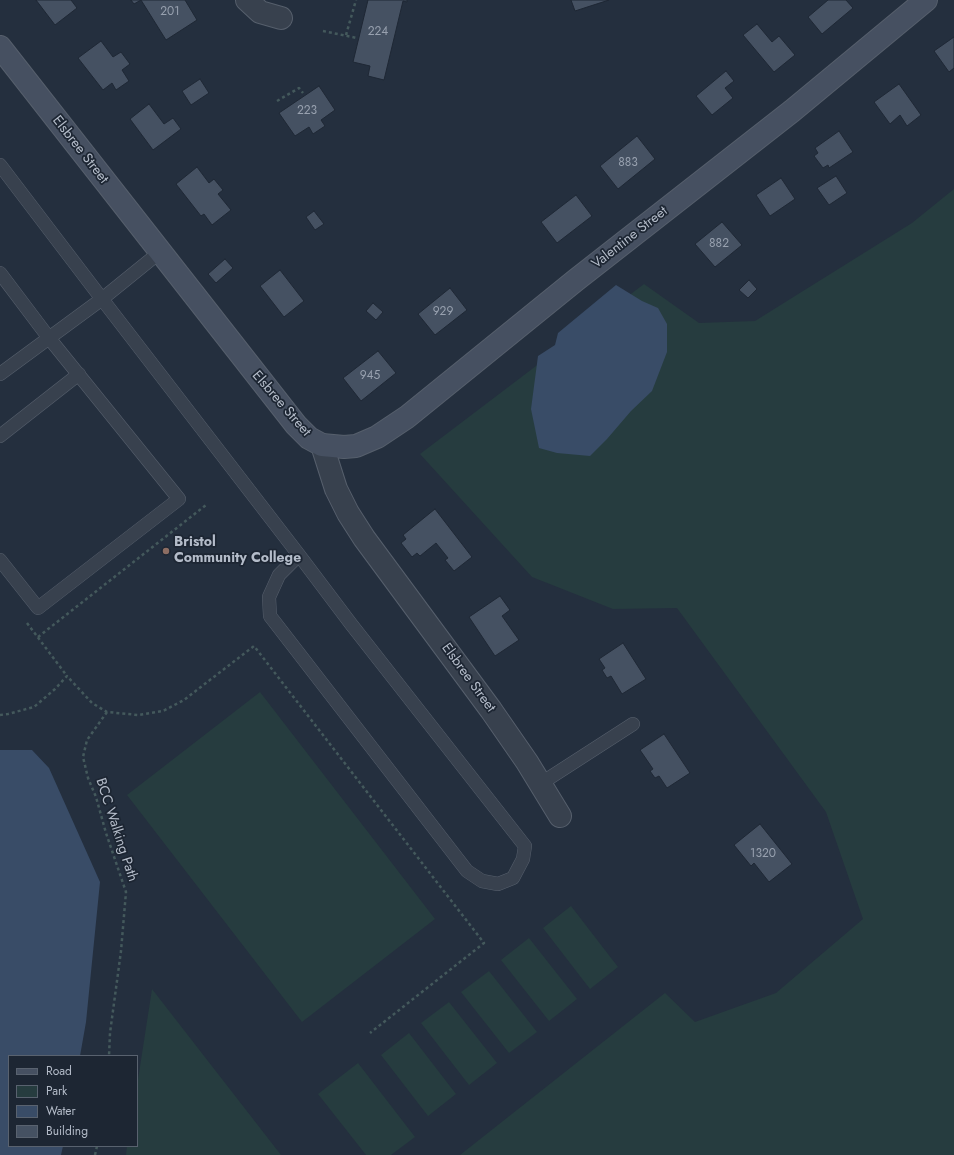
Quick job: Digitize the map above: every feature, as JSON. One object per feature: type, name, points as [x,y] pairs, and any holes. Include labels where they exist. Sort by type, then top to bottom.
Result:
[{"type":"street","points":[[247,0],[260,12],[281,18]]},
{"type":"street","name":"Valentine Street","points":[[322,445],[344,448],[356,446],[377,437],[397,424],[576,280],[792,111],[926,0]]},
{"type":"street","name":"Elsbree Street","points":[[0,47],[296,426],[309,438],[322,445],[336,489],[348,513],[360,532],[468,677],[560,816]]},
{"type":"lane","points":[[0,166],[524,846],[524,859],[513,878],[498,884],[482,881],[466,871],[270,616],[269,597],[279,575],[299,555]]},
{"type":"lane","points":[[0,374],[102,299],[160,252]]},
{"type":"lane","points":[[0,273],[49,338],[179,499],[38,608],[0,560]]},
{"type":"lane","points":[[0,436],[79,374]]},
{"type":"lane","points":[[540,784],[633,724]]},
{"type":"path","points":[[346,36],[356,0]]},
{"type":"path","points":[[323,31],[357,38]]},
{"type":"path","points":[[277,101],[299,88],[303,93]]},
{"type":"path","points":[[38,637],[206,506]]},
{"type":"path","points":[[24,618],[67,676],[92,703],[107,712],[138,715],[163,711],[184,700],[254,646],[484,943],[370,1033]]},
{"type":"path","points":[[0,715],[34,707],[55,689],[67,676]]},
{"type":"path","name":"BCC Walking Path","points":[[107,712],[87,740],[83,757],[88,778],[96,798],[126,892],[121,951],[110,1033],[109,1055]]},
{"type":"green space","points":[[954,189],[954,1155],[460,1155],[665,993],[695,1022],[776,993],[863,919],[826,812],[677,608],[613,609],[532,577],[420,454],[644,284],[699,323],[755,321],[912,223]]},
{"type":"green space","points":[[260,692],[435,919],[302,1022],[127,795]]},
{"type":"green space","points":[[571,906],[618,967],[590,989],[543,928]]},
{"type":"green space","points":[[529,938],[577,999],[549,1021],[501,960]]},
{"type":"green space","points":[[489,971],[537,1032],[509,1053],[461,992]]},
{"type":"green space","points":[[152,989],[281,1155],[126,1155],[127,1147],[138,1147],[138,1080]]},
{"type":"green space","points":[[449,1002],[497,1063],[469,1085],[421,1023]]},
{"type":"green space","points":[[409,1033],[456,1094],[428,1116],[381,1055]]},
{"type":"green space","points":[[358,1063],[415,1137],[391,1155],[366,1155],[318,1094]]},
{"type":"water","points":[[616,285],[642,301],[658,308],[667,324],[667,352],[652,391],[631,411],[590,456],[557,453],[539,448],[531,409],[538,356],[555,345],[558,333]]},
{"type":"water","points":[[0,750],[32,750],[49,768],[100,882],[86,1022],[80,1055],[8,1055],[8,1147],[63,1147],[61,1155],[0,1155]]},
{"type":"building","points":[[36,0],[71,0],[77,8],[55,25]]},
{"type":"building","points":[[131,0],[141,0],[134,4]]},
{"type":"building","points":[[141,0],[185,0],[197,20],[166,40]]},
{"type":"building","points":[[368,0],[407,0],[407,2],[403,1],[384,80],[368,76],[370,66],[353,62]]},
{"type":"building","points":[[571,0],[609,0],[575,11]]},
{"type":"building","points":[[828,0],[846,0],[853,8],[822,34],[808,17]]},
{"type":"building","points":[[757,24],[772,42],[779,36],[795,55],[774,72],[743,35]]},
{"type":"building","points":[[954,37],[954,68],[949,72],[934,51]]},
{"type":"building","points":[[101,41],[113,57],[121,52],[130,64],[122,70],[129,81],[116,90],[112,83],[103,90],[78,58]]},
{"type":"building","points":[[726,71],[734,81],[725,88],[733,98],[712,115],[696,96]]},
{"type":"building","points":[[200,79],[209,93],[191,105],[182,91]]},
{"type":"building","points":[[899,84],[921,115],[907,126],[900,115],[890,124],[874,102]]},
{"type":"building","points":[[319,86],[335,110],[321,120],[325,126],[313,134],[309,127],[295,136],[279,113]]},
{"type":"building","points":[[149,104],[164,124],[173,118],[181,129],[153,150],[130,119]]},
{"type":"building","points":[[839,131],[853,152],[829,168],[828,165],[823,168],[814,156],[818,153],[815,148]]},
{"type":"building","points":[[637,136],[655,159],[618,189],[600,166]]},
{"type":"building","points":[[197,167],[209,183],[214,179],[223,190],[218,194],[231,210],[212,225],[204,214],[201,216],[176,184]]},
{"type":"building","points":[[836,176],[847,193],[829,205],[817,188]]},
{"type":"building","points":[[781,178],[795,199],[770,216],[756,195]]},
{"type":"building","points":[[576,195],[592,216],[557,243],[541,222]]},
{"type":"building","points":[[314,211],[324,224],[315,230],[306,217]]},
{"type":"building","points":[[722,222],[742,245],[715,267],[695,244]]},
{"type":"building","points":[[225,259],[233,268],[216,283],[208,274]]},
{"type":"building","points":[[280,270],[304,301],[284,317],[260,286]]},
{"type":"building","points":[[749,280],[757,289],[748,298],[739,290]]},
{"type":"building","points":[[450,288],[467,310],[435,335],[418,314]]},
{"type":"building","points":[[373,303],[383,312],[376,320],[366,311]]},
{"type":"building","points":[[378,351],[396,373],[361,401],[343,378]]},
{"type":"building","points":[[435,509],[472,557],[454,571],[445,560],[448,558],[436,543],[420,556],[417,553],[412,557],[401,543],[406,539],[403,535]]},
{"type":"building","points":[[500,596],[510,610],[502,616],[519,640],[495,656],[469,617]]},
{"type":"building","points":[[623,643],[646,679],[622,694],[611,676],[607,678],[602,670],[605,668],[599,659]]},
{"type":"building","points":[[664,734],[690,773],[667,788],[659,776],[655,778],[650,771],[653,769],[640,750]]},
{"type":"building","points":[[760,824],[792,864],[769,882],[754,863],[751,866],[734,845]]},
{"type":"place","name":"Bristol Community College","points":[[166,551]]}]
